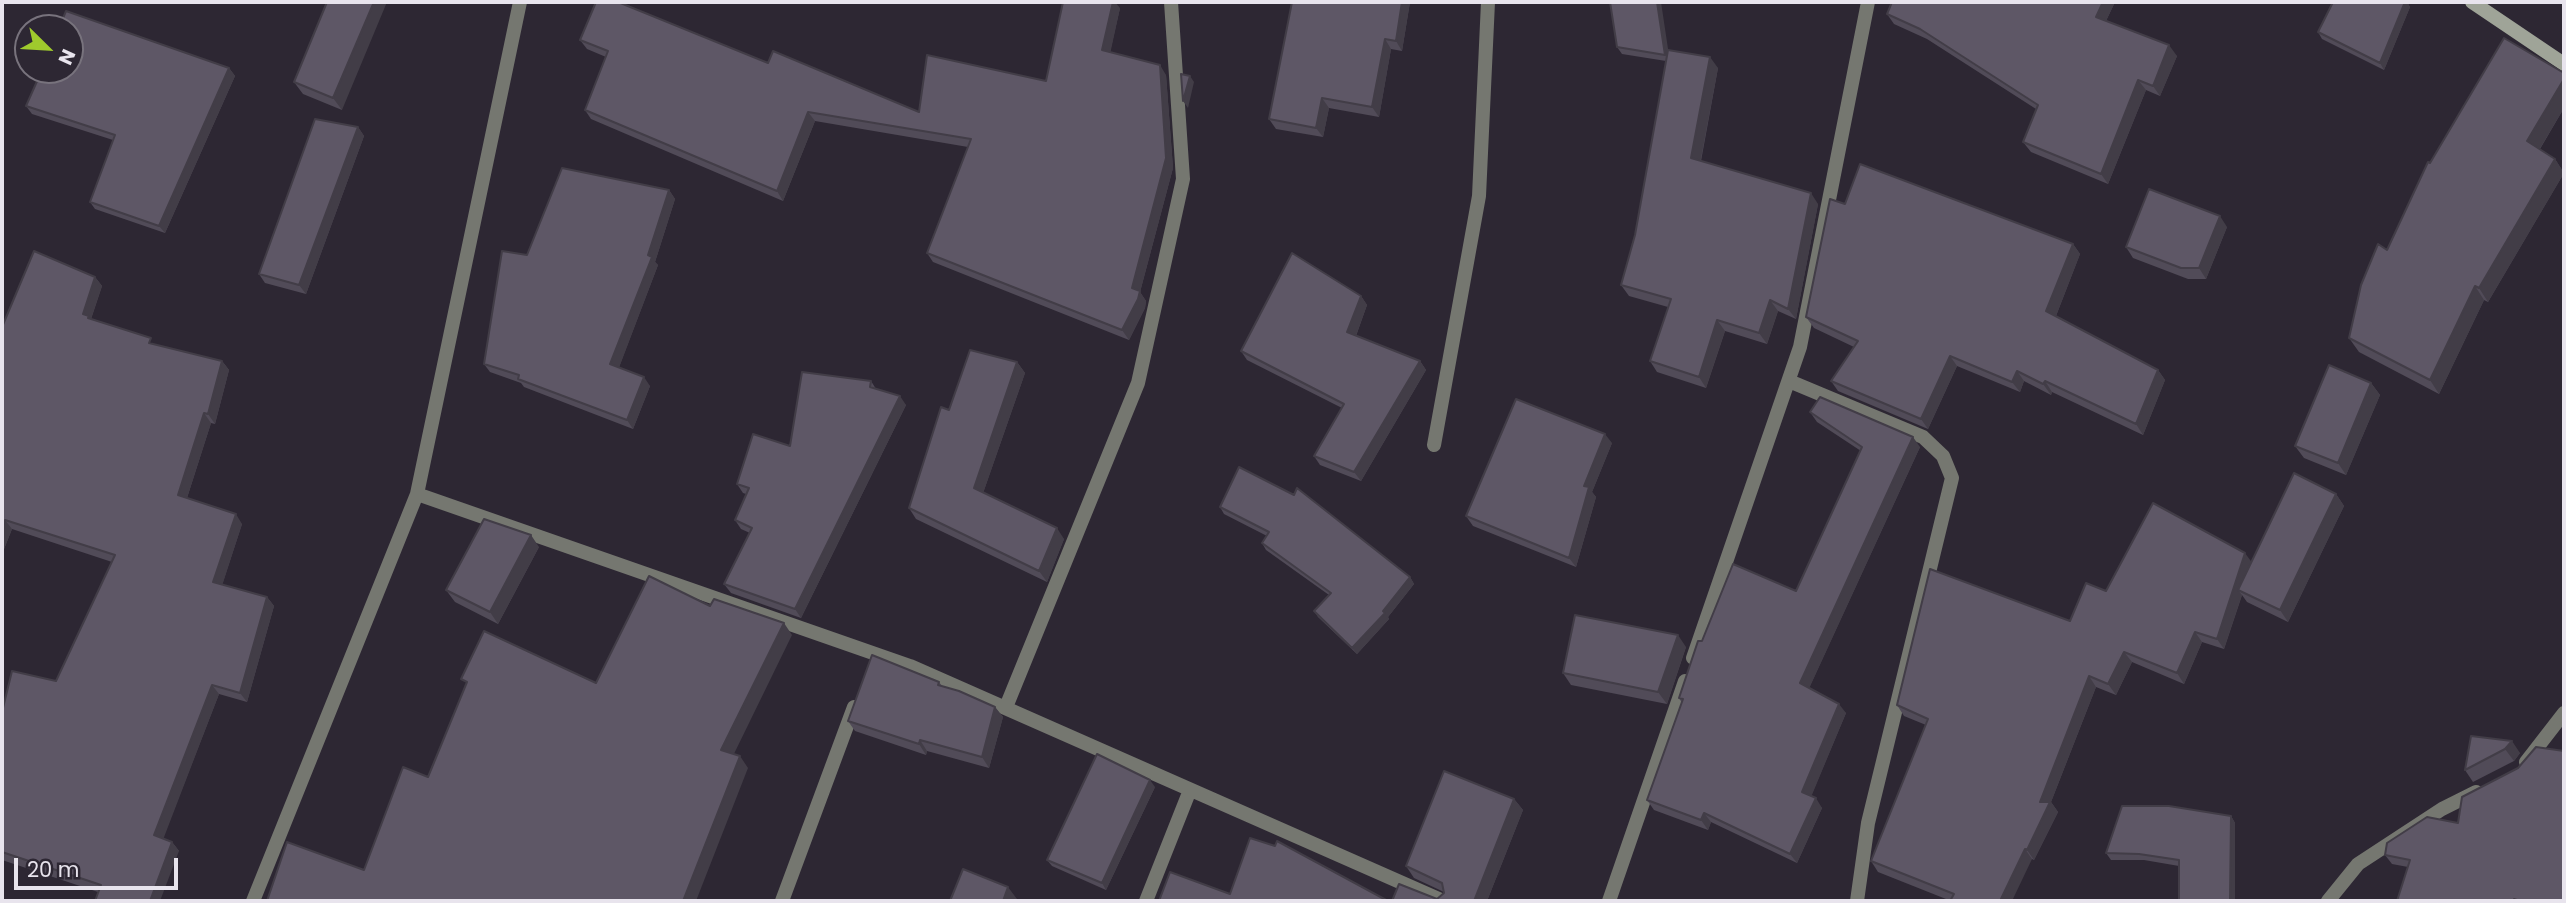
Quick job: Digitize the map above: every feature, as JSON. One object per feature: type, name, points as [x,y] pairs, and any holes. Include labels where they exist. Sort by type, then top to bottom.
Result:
[{"type":"street","points":[[253,901],[417,494],[520,2]]},
{"type":"street","points":[[1006,708],[1138,383],[1183,179],[1171,2]]},
{"type":"street","points":[[1434,445],[1479,196],[1488,2]]},
{"type":"street","points":[[1609,901],[1800,347],[1868,2]]},
{"type":"street","points":[[2472,2],[2564,64]]},
{"type":"street","points":[[1789,381],[1923,437],[1943,456],[1952,478],[1868,823],[1857,901]]},
{"type":"street","points":[[417,494],[1006,708],[1443,901]]},
{"type":"street","points":[[782,901],[860,692]]},
{"type":"street","points":[[2520,769],[2564,713]]},
{"type":"street","points":[[2328,901],[2358,864],[2442,809],[2487,786]]},
{"type":"street","points":[[1146,901],[1191,790]]},
{"type":"building","points":[[327,2],[374,2],[333,98],[294,82]]},
{"type":"building","points":[[596,2],[618,2],[768,63],[773,51],[919,112],[927,55],[1046,81],[1063,2],[1113,2],[1102,50],[1160,65],[1166,158],[1132,288],[1140,291],[1138,299],[1122,330],[927,253],[971,139],[808,112],[777,191],[585,110],[608,51],[580,40]]},
{"type":"building","points":[[1292,2],[1402,2],[1396,41],[1385,39],[1372,107],[1322,98],[1316,128],[1269,119]]},
{"type":"building","points":[[1610,2],[1657,2],[1665,55],[1617,47]]},
{"type":"building","points":[[1892,2],[2103,2],[2096,17],[2169,45],[2153,86],[2138,80],[2101,174],[2023,142],[2038,105],[1920,29],[1887,14]]},
{"type":"building","points":[[2333,2],[2405,2],[2380,63],[2318,32]]},
{"type":"building","points":[[84,17],[229,68],[159,226],[90,202],[115,135],[26,106],[36,84],[84,84]]},
{"type":"building","points":[[2504,38],[2564,73],[2564,79],[2527,141],[2555,159],[2479,288],[2475,286],[2430,380],[2349,338],[2361,285],[2378,244],[2387,250],[2428,162],[2430,163]]},
{"type":"building","points":[[1668,50],[1710,57],[1691,158],[1811,193],[1788,309],[1770,300],[1759,333],[1717,320],[1699,377],[1650,361],[1671,299],[1621,285],[1635,235]]},
{"type":"building","points":[[1181,74],[1190,76],[1183,101]]},
{"type":"building","points":[[315,119],[358,127],[299,285],[259,274]]},
{"type":"building","points":[[1860,164],[2073,244],[2046,311],[2158,370],[2136,424],[2045,381],[2043,384],[2017,371],[2012,382],[1950,356],[1921,419],[1831,381],[1858,341],[1806,317],[1830,199],[1845,204]]},
{"type":"building","points":[[562,168],[669,190],[648,255],[652,257],[610,364],[644,377],[627,420],[518,379],[519,375],[484,364],[502,251],[527,255]]},
{"type":"building","points":[[2149,189],[2220,216],[2199,268],[2181,268],[2126,247]]},
{"type":"building","points":[[34,251],[95,277],[83,314],[89,316],[88,318],[151,338],[149,343],[222,361],[208,414],[204,413],[178,495],[236,514],[213,582],[267,597],[240,693],[212,685],[154,835],[172,842],[150,901],[95,901],[101,885],[2,852],[2,712],[12,671],[56,681],[115,555],[5,520],[2,528],[2,327]]},
{"type":"building","points":[[1292,253],[1361,296],[1347,332],[1420,361],[1354,472],[1314,456],[1344,404],[1241,351]]},
{"type":"building","points":[[970,350],[1017,362],[974,488],[1057,528],[1039,571],[909,508],[941,407],[949,410]]},
{"type":"building","points":[[2329,365],[2371,383],[2338,463],[2295,446]]},
{"type":"building","points":[[802,372],[871,381],[870,387],[900,396],[795,609],[724,584],[752,528],[735,520],[749,488],[737,484],[753,434],[790,446]]},
{"type":"building","points":[[1820,397],[1913,437],[1800,683],[1839,704],[1802,792],[1816,798],[1790,854],[1704,813],[1701,820],[1647,800],[1683,699],[1679,698],[1698,641],[1702,641],[1733,564],[1796,591],[1862,447],[1810,412]]},
{"type":"building","points":[[1516,399],[1605,434],[1584,486],[1589,487],[1569,558],[1466,516]]},
{"type":"building","points":[[1239,467],[1294,495],[1297,488],[1410,577],[1383,611],[1385,613],[1352,648],[1314,611],[1331,593],[1262,543],[1269,532],[1220,507]]},
{"type":"building","points":[[2294,473],[2336,494],[2280,610],[2238,590]]},
{"type":"building","points":[[2153,503],[2245,553],[2217,639],[2195,632],[2177,673],[2124,652],[2108,684],[2089,676],[2040,802],[2050,802],[2000,901],[1950,901],[1954,894],[1871,861],[1928,719],[1897,705],[1930,569],[2070,621],[2086,583],[2106,591]]},
{"type":"building","points":[[484,519],[531,535],[490,612],[446,590]]},
{"type":"building","points":[[649,576],[710,606],[714,599],[784,623],[721,750],[740,756],[683,901],[267,901],[287,842],[364,870],[403,767],[428,777],[467,682],[461,679],[484,631],[596,683]]},
{"type":"building","points":[[1575,615],[1678,635],[1658,692],[1563,673]]},
{"type":"building","points":[[872,655],[995,707],[982,757],[920,740],[919,744],[848,721]]},
{"type":"building","points":[[2471,736],[2512,741],[2505,749],[2465,770]]},
{"type":"building","points":[[2536,747],[2564,751],[2564,901],[2397,901],[2410,860],[2385,855],[2387,843],[2427,817],[2458,823],[2462,797],[2518,768]]},
{"type":"building","points":[[1097,754],[1150,780],[1102,883],[1047,860]]},
{"type":"building","points":[[1444,771],[1514,799],[1474,901],[1392,901],[1399,884],[1437,899],[1444,893],[1442,883],[1406,866]]},
{"type":"building","points":[[2122,806],[2169,806],[2231,816],[2230,901],[2179,901],[2179,860],[2139,854],[2106,853]]},
{"type":"building","points":[[1250,838],[1275,846],[1277,841],[1388,901],[1159,901],[1170,872],[1230,894]]},
{"type":"building","points":[[963,869],[1008,887],[1003,901],[950,901]]}]
